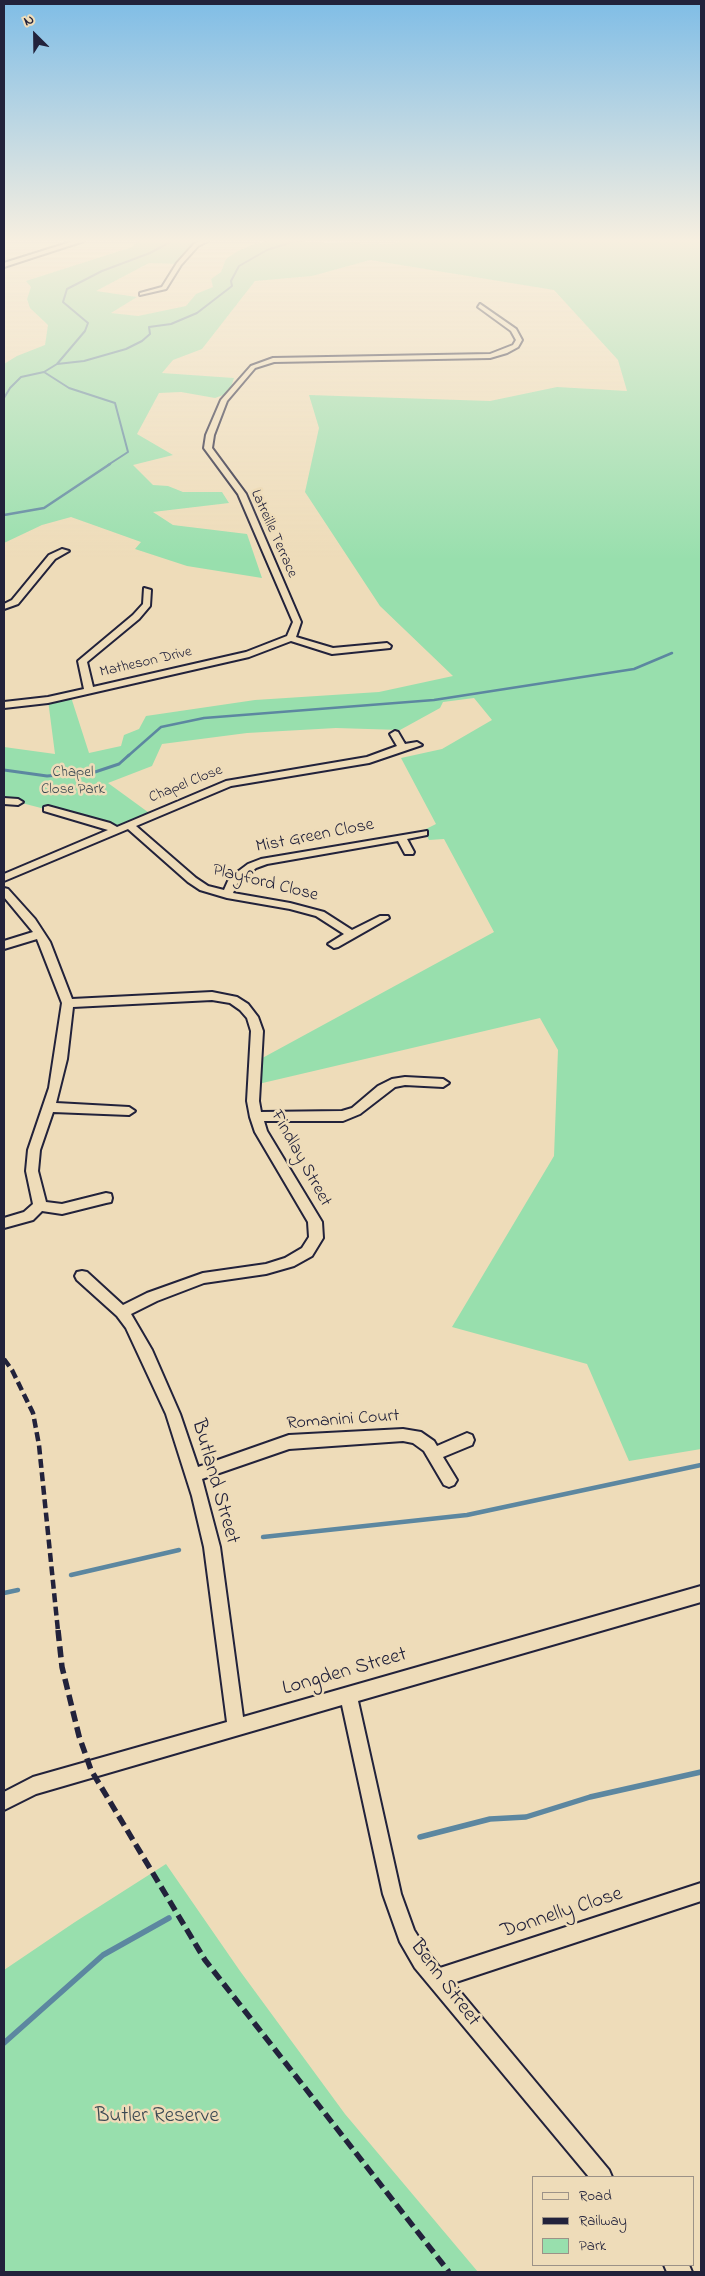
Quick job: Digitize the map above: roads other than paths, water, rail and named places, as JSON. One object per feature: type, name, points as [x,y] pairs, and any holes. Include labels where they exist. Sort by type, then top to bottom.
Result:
[{"type":"street","name":"Latreille Terrace","points":[[291,638],[297,622],[242,494],[208,448],[210,435],[224,400],[253,368],[273,360],[490,356],[506,352],[514,347]]},
{"type":"street","points":[[4,607],[14,602],[52,557],[65,551]]},
{"type":"street","points":[[89,690],[82,661],[136,617],[147,604],[147,590]]},
{"type":"street","points":[[291,638],[332,651],[387,646]]},
{"type":"street","name":"Matheson Drive","points":[[4,705],[48,700],[249,654],[291,638]]},
{"type":"street","points":[[395,734],[402,747]]},
{"type":"street","name":"Chapel Close","points":[[4,878],[128,824],[229,783],[369,760],[402,747],[418,745]]},
{"type":"street","points":[[4,800],[18,802]]},
{"type":"street","points":[[48,809],[106,825],[115,830]]},
{"type":"street","name":"Playford Close","points":[[128,824],[192,880],[204,888],[227,895],[290,906],[320,914],[351,934]]},
{"type":"street","name":"Mist Green Close","points":[[227,895],[232,883],[240,875],[252,866],[265,861],[423,833]]},
{"type":"street","points":[[401,837],[409,852]]},
{"type":"street","points":[[4,891],[40,934],[53,961],[68,1003],[61,1059],[49,1107],[34,1150],[32,1171],[40,1206]]},
{"type":"street","points":[[334,944],[384,918]]},
{"type":"street","points":[[4,945],[40,934]]},
{"type":"street","name":"Findlay Street","points":[[68,1003],[212,996],[233,1000],[244,1007],[252,1017],[257,1031],[253,1102],[256,1117],[261,1132],[315,1222],[316,1238],[307,1252],[289,1262],[266,1269],[203,1278],[159,1294],[122,1312]]},
{"type":"street","points":[[256,1117],[343,1116],[356,1111],[392,1083],[406,1081],[443,1083]]},
{"type":"street","points":[[49,1107],[130,1111]]},
{"type":"street","points":[[4,1224],[28,1216],[40,1206],[62,1209],[106,1198]]},
{"type":"street","name":"Butland Street","points":[[82,1276],[122,1312],[145,1350],[173,1414],[193,1475],[212,1547],[236,1727]]},
{"type":"street","name":"Romanini Court","points":[[193,1475],[276,1445],[296,1441],[403,1435],[421,1439],[429,1446],[449,1480]]},
{"type":"street","points":[[434,1454],[467,1440]]},
{"type":"street","name":"Longden Street","points":[[4,1801],[33,1786],[701,1594]]},
{"type":"street","name":"Benn Street","points":[[348,1695],[392,1894],[407,1935],[422,1961],[601,2176]]},
{"type":"street","name":"Donnelly Close","points":[[437,1979],[701,1892]]},
{"type":"waterway","points":[[57,364],[71,347]]},
{"type":"waterway","points":[[57,364],[84,361],[130,347]]},
{"type":"waterway","points":[[44,372],[57,364]]},
{"type":"waterway","points":[[4,398],[10,388],[21,377],[44,372]]},
{"type":"waterway","points":[[44,372],[69,388],[115,403],[128,452],[108,465]]},
{"type":"waterway","points":[[4,515],[44,508],[110,464]]},
{"type":"waterway","points":[[128,756],[161,727],[204,718],[434,700],[634,669],[672,653]]},
{"type":"waterway","points":[[4,770],[47,776],[95,772],[119,764],[129,755]]},
{"type":"waterway","points":[[263,1537],[467,1515],[701,1465]]},
{"type":"waterway","points":[[71,1575],[179,1550]]},
{"type":"waterway","points":[[4,1593],[18,1590]]},
{"type":"waterway","points":[[420,1837],[490,1819],[526,1817],[590,1797],[701,1772]]},
{"type":"waterway","points":[[4,2043],[103,1955],[169,1918]]},
{"type":"railway","points":[[4,1359],[12,1370],[33,1413],[39,1445],[58,1631]]},
{"type":"railway","points":[[58,1630],[62,1667],[79,1736],[91,1770],[205,1960],[449,2272]]},
{"type":"park label","name":"Chapel Close Park","points":[[73,782]]},
{"type":"park label","name":"Butler Reserve","points":[[157,2118]]}]
